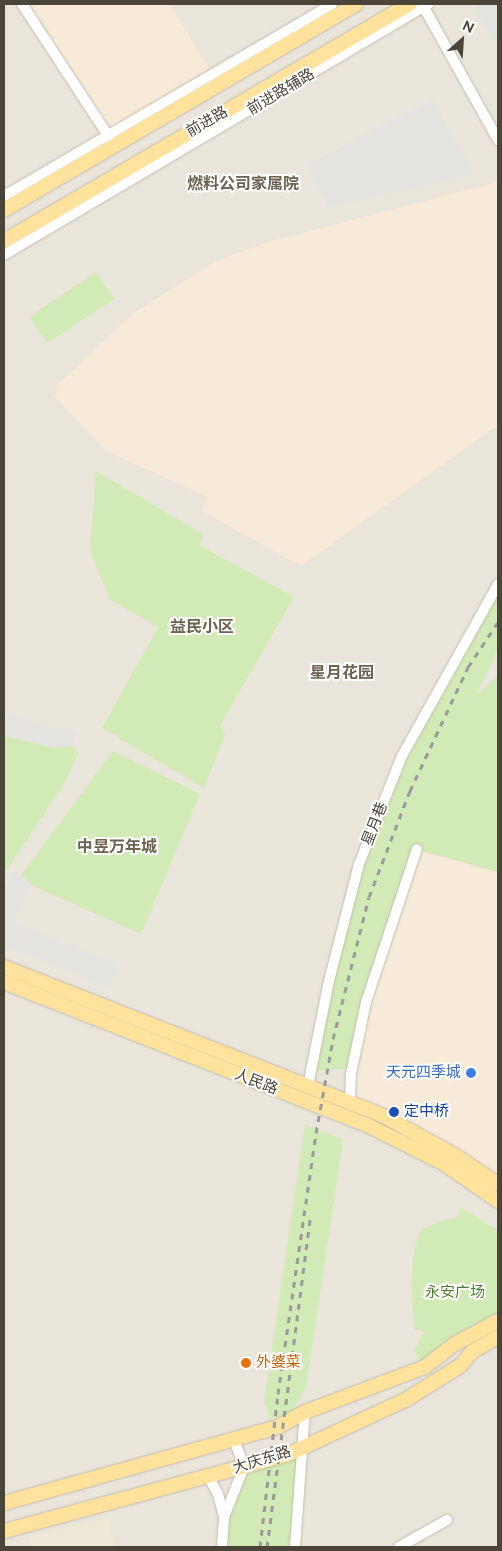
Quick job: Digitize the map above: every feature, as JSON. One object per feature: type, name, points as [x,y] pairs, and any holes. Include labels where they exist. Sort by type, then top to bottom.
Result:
[{"type":"main road","name":"前进路","points":[[4,210],[111,140],[356,4]]},
{"type":"main road","name":"前进路","points":[[4,241],[421,4]]},
{"type":"main road","name":"人民路","points":[[4,967],[382,1115],[448,1151],[498,1184]]},
{"type":"main road","name":"人民路","points":[[4,982],[368,1126],[443,1163],[498,1201]]},
{"type":"main road","name":"大庆东路","points":[[4,1503],[278,1427],[306,1412],[400,1379],[425,1367],[453,1345],[498,1321]]},
{"type":"main road","name":"大庆东路","points":[[4,1531],[244,1467],[302,1446],[407,1399],[460,1366],[473,1351],[498,1337]]},
{"type":"street","points":[[22,4],[111,140]]},
{"type":"street","points":[[4,196],[111,140],[332,4]]},
{"type":"street","points":[[421,4],[498,140]]},
{"type":"street","name":"前进路辅路","points":[[4,255],[421,4]]},
{"type":"street","name":"星月巷","points":[[308,1086],[329,981],[359,864],[402,756],[498,584]]},
{"type":"street","points":[[350,1102],[351,1074],[366,1002],[417,849]]},
{"type":"street","points":[[295,1547],[306,1412]]},
{"type":"street","points":[[222,1547],[224,1517],[244,1467],[234,1439]]},
{"type":"street","points":[[208,1476],[214,1483],[224,1517]]},
{"type":"street","points":[[399,1547],[447,1520]]},
{"type":"shaded area","points":[[4,4],[498,4],[498,1547],[4,1547]]},
{"type":"shaded area","points":[[28,4],[170,4],[209,69],[109,129]]},
{"type":"shaded area","points":[[479,4],[498,4],[498,38],[494,40],[473,8]]},
{"type":"shaded area","points":[[432,99],[474,173],[328,208],[305,166]]},
{"type":"shaded area","points":[[498,182],[498,425],[301,566],[202,511],[208,497],[106,451],[55,397],[57,385],[134,313],[216,261],[268,242]]},
{"type":"shaded area","points":[[4,713],[43,726],[76,731],[73,746],[55,748],[4,736]]},
{"type":"shaded area","name":"天元四季城","points":[[417,849],[498,872],[498,1184],[350,1102],[366,1002]]},
{"type":"shaded area","points":[[16,870],[31,885],[13,922],[119,965],[109,987],[4,945],[4,887]]},
{"type":"shaded area","points":[[108,1518],[115,1547],[31,1547],[29,1536]]},
{"type":"green space","points":[[96,272],[114,299],[47,343],[29,317]]},
{"type":"green space","points":[[96,471],[204,535],[199,545],[294,597],[220,725],[225,735],[204,788],[102,728],[158,627],[110,600],[90,551]]},
{"type":"green space","points":[[498,592],[498,649],[476,695],[498,675],[498,872],[417,850],[366,1002],[352,1068],[312,1071],[359,864],[402,756]]},
{"type":"green space","points":[[4,736],[55,748],[73,746],[78,753],[65,782],[4,874]]},
{"type":"green space","points":[[113,751],[200,794],[141,934],[31,885],[21,875]]},
{"type":"green space","points":[[305,1124],[343,1140],[306,1387],[291,1413],[270,1419],[264,1403]]},
{"type":"green space","name":"永安广场","points":[[462,1208],[498,1231],[498,1321],[425,1367],[414,1351],[424,1331],[414,1329],[411,1281],[414,1250],[420,1231],[440,1221],[456,1218]]},
{"type":"green space","points":[[302,1446],[295,1547],[222,1547],[224,1517],[244,1467]]},
{"type":"railway","points":[[260,1547],[278,1394],[316,1133],[333,1039],[369,897],[410,791],[468,667],[498,622]]},
{"type":"railway","points":[[267,1547],[311,1215]]},
{"type":"place","name":"天元四季城","points":[[471,1073]]},
{"type":"place","name":"定中桥","points":[[394,1112]]},
{"type":"place","name":"外婆菜","points":[[246,1363]]},
{"type":"district","name":"燃料公司家属院","points":[[243,184]]},
{"type":"district","name":"益民小区","points":[[202,627]]},
{"type":"district","name":"星月花园","points":[[342,673]]},
{"type":"district","name":"中昱万年城","points":[[117,847]]}]
